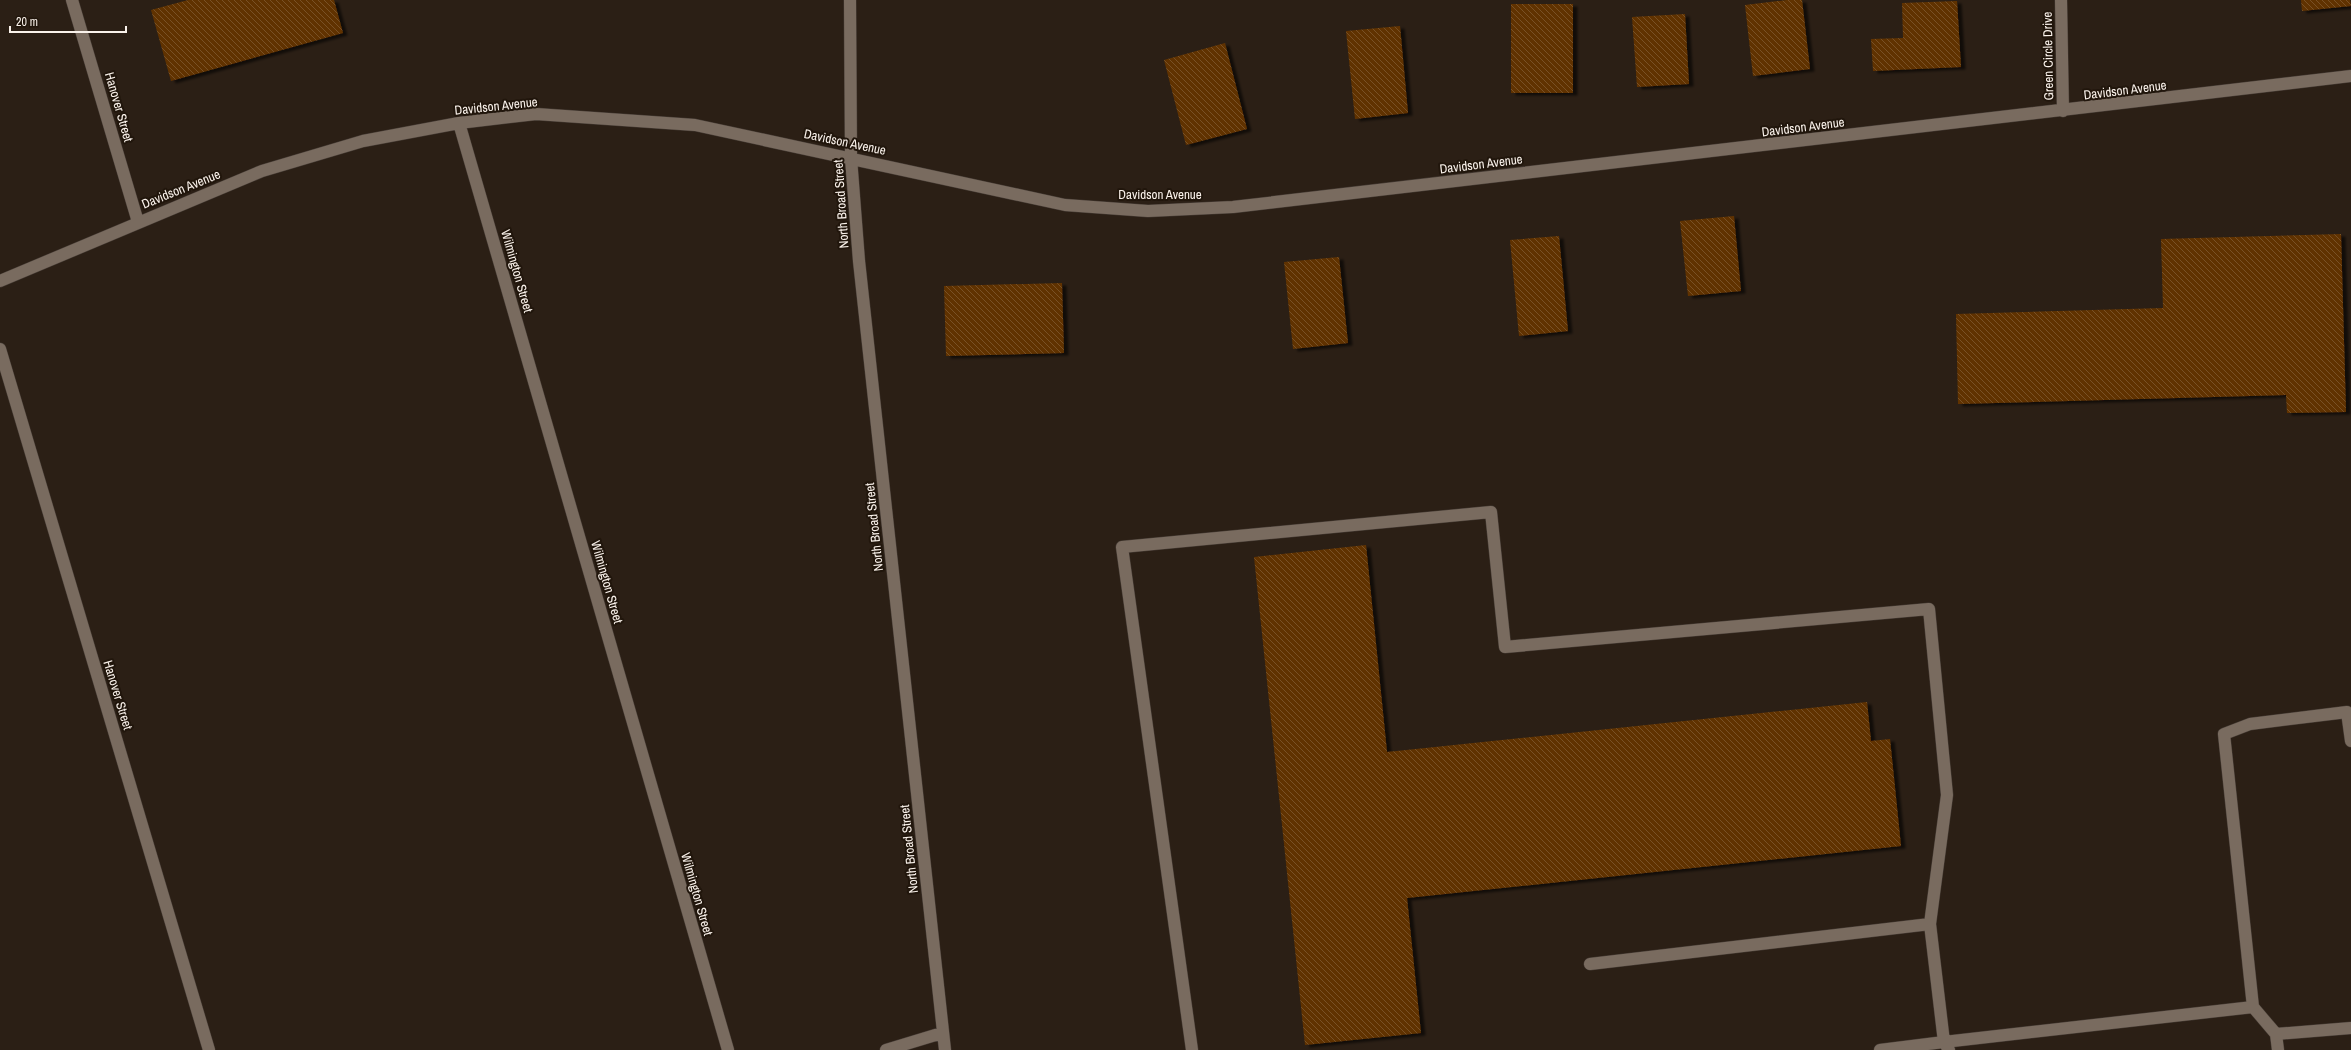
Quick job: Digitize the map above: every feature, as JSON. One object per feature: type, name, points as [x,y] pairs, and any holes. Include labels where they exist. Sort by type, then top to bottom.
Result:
[{"type":"street","name":"Hanover Street","points":[[72,0],[138,222]]},
{"type":"street","name":"North Broad Street","points":[[850,0],[852,158],[859,262],[945,1050]]},
{"type":"street","name":"Green Circle Drive","points":[[2061,0],[2063,111]]},
{"type":"street","name":"Davidson Avenue","points":[[0,281],[262,171],[363,142],[459,123],[536,114],[695,125],[1065,205],[1148,210],[1233,207],[2063,111],[2351,76]]},
{"type":"street","name":"Wilmington Street","points":[[459,123],[728,1050]]},
{"type":"street","name":"Hanover Street","points":[[0,348],[209,1050]]},
{"type":"street","points":[[1192,1050],[1122,547],[1491,512],[1506,647],[1929,609],[1947,795],[1930,924],[1946,1046]]},
{"type":"street","points":[[2278,1050],[2276,1034],[2253,1007],[2224,734],[2250,724],[2347,712],[2351,741]]},
{"type":"street","points":[[1590,964],[1930,924]]},
{"type":"street","points":[[1880,1050],[1946,1046],[2253,1007]]},
{"type":"street","points":[[2276,1034],[2351,1028]]},
{"type":"street","points":[[886,1050],[942,1033]]},
{"type":"building","points":[[188,0],[334,0],[343,33],[171,81],[151,10]]},
{"type":"building","points":[[1787,0],[1802,0],[1810,69],[1753,76],[1745,5]]},
{"type":"building","points":[[2301,0],[2350,0],[2351,6],[2302,11]]},
{"type":"building","points":[[1957,1],[1961,67],[1873,71],[1871,39],[1903,38],[1902,3]]},
{"type":"building","points":[[1511,4],[1573,4],[1573,93],[1511,93]]},
{"type":"building","points":[[1685,14],[1689,84],[1637,87],[1632,17]]},
{"type":"building","points":[[1400,26],[1408,113],[1355,119],[1346,31]]},
{"type":"building","points":[[1225,43],[1247,129],[1186,145],[1164,60]]},
{"type":"building","points":[[1734,216],[1741,291],[1688,296],[1680,221]]},
{"type":"building","points":[[2341,234],[2346,412],[2287,413],[2286,395],[1958,404],[1956,314],[2163,308],[2161,239]]},
{"type":"building","points":[[1559,236],[1568,331],[1519,336],[1510,240]]},
{"type":"building","points":[[1339,257],[1348,343],[1293,349],[1284,262]]},
{"type":"building","points":[[1062,283],[1064,353],[946,356],[944,286]]},
{"type":"building","points":[[1366,545],[1387,752],[1867,702],[1871,741],[1890,739],[1901,846],[1407,898],[1421,1033],[1305,1045],[1254,557]]}]
